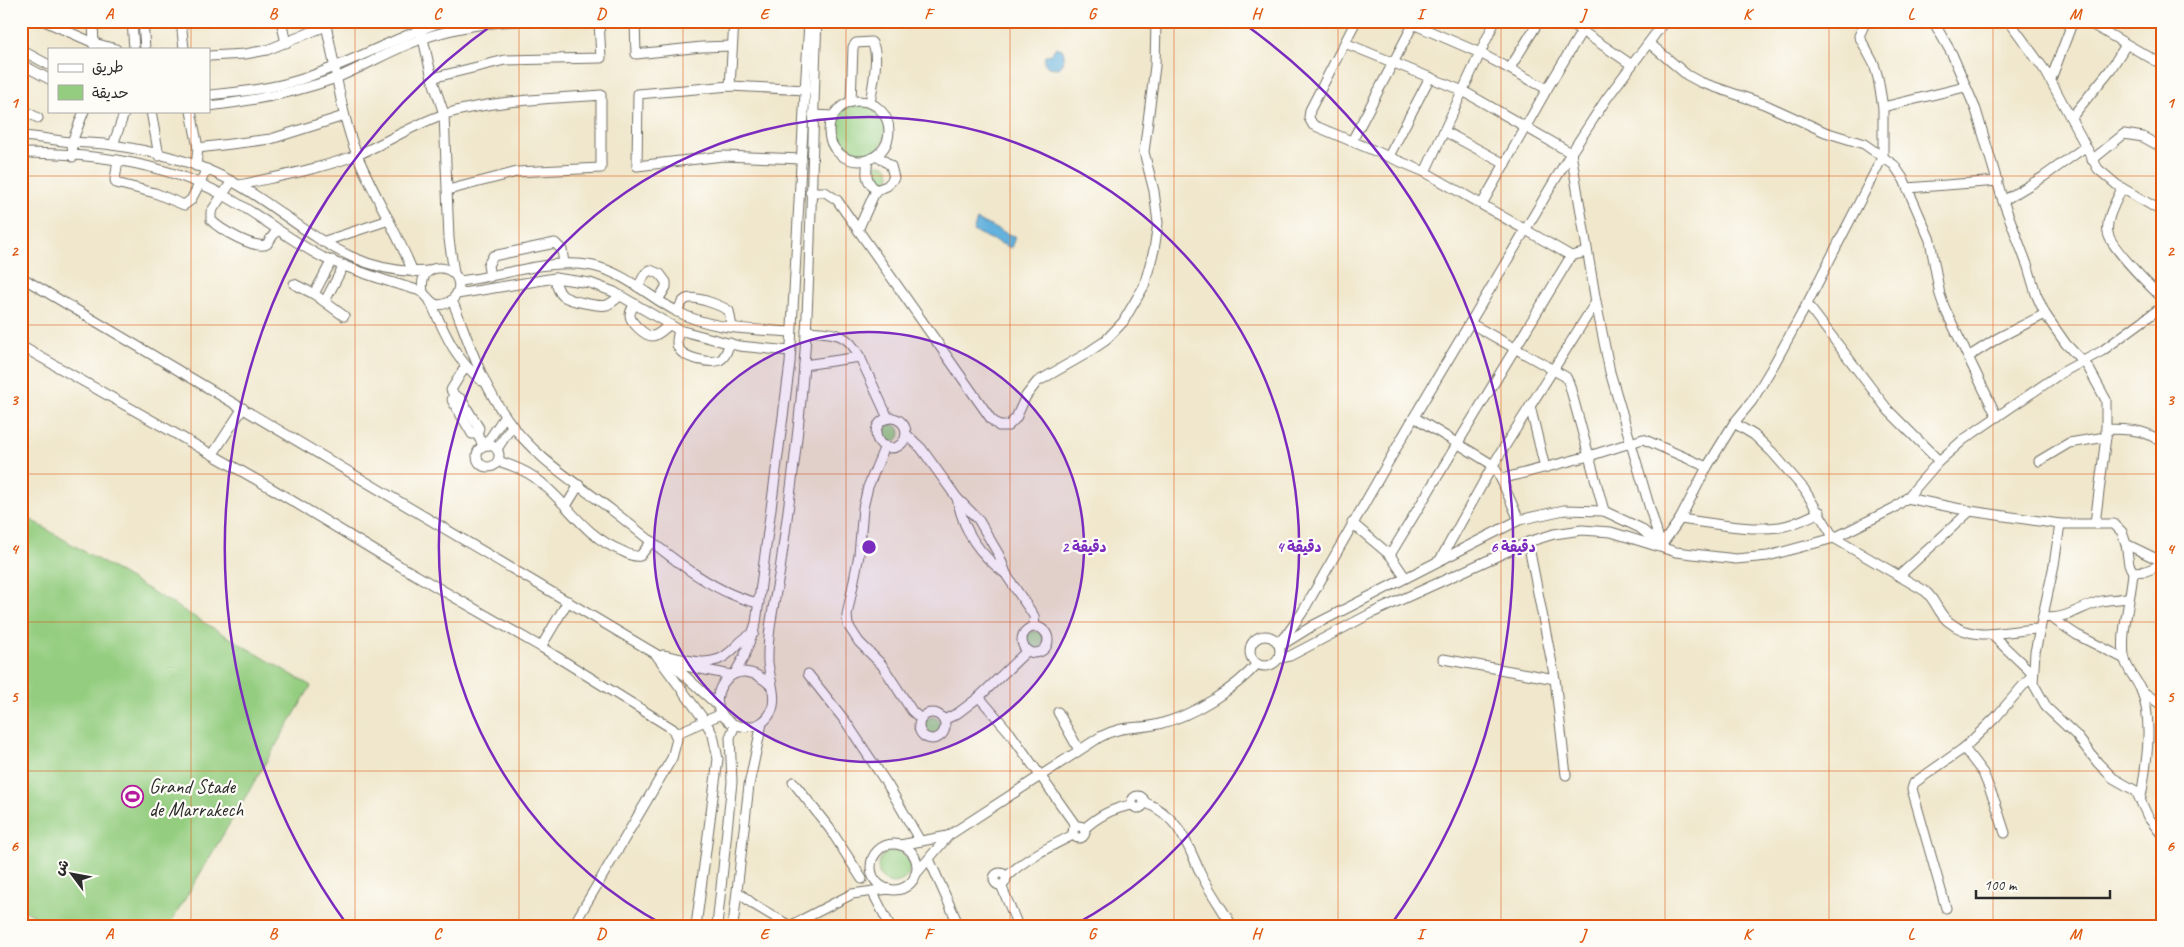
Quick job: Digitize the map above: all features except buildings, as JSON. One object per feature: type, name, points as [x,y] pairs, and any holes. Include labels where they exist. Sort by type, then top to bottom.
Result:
[{"type":"street","points":[[44,21],[94,46],[109,48]]},
{"type":"street","points":[[93,21],[94,46]]},
{"type":"street","points":[[132,21],[134,48]]},
{"type":"street","points":[[144,21],[146,48]]},
{"type":"street","points":[[181,21],[184,48]]},
{"type":"street","points":[[281,21],[286,43]]},
{"type":"street","points":[[210,95],[244,91],[297,80],[335,67],[420,25],[444,21]]},
{"type":"street","points":[[210,106],[246,102],[299,91],[337,77],[422,39],[451,30],[517,21]]},
{"type":"street","points":[[432,78],[504,60],[602,58],[599,21]]},
{"type":"street","points":[[635,21],[636,54],[732,46]]},
{"type":"street","points":[[730,86],[734,21]]},
{"type":"street","points":[[720,710],[718,694],[723,683],[733,674],[754,633],[759,603],[790,351],[809,21]]},
{"type":"street","points":[[21,277],[671,662],[735,725],[749,727],[762,722],[771,712],[774,699],[770,686],[768,661],[771,628],[790,501],[804,365],[817,21]]},
{"type":"street","points":[[810,192],[825,192],[837,200],[992,419],[999,426],[1008,426],[1016,418],[1026,396],[1037,382],[1106,341],[1123,322],[1144,286],[1154,250],[1158,223],[1154,191],[1144,152],[1154,82],[1156,21]]},
{"type":"street","points":[[1356,21],[1310,110],[1309,118],[1316,128],[1425,172],[1571,256]]},
{"type":"street","points":[[1425,172],[1495,21]]},
{"type":"street","points":[[1510,68],[1539,21]]},
{"type":"street","points":[[1567,21],[1632,65]]},
{"type":"street","points":[[1482,204],[1588,21]]},
{"type":"street","points":[[1661,546],[1680,519],[1707,467],[1734,423],[1752,401],[1807,304],[1883,156],[1884,106],[1874,64],[1859,36],[1866,21]]},
{"type":"street","points":[[1933,21],[1952,54],[1976,110],[1982,136],[1998,180],[2003,201],[2028,266],[2036,294],[2046,314],[2066,344],[2083,361],[2106,400],[2106,433],[2095,523]]},
{"type":"street","points":[[2009,21],[2051,79],[2092,160],[2105,176],[2163,212]]},
{"type":"street","points":[[2051,79],[2073,21]]},
{"type":"street","points":[[2086,21],[2163,65]]},
{"type":"street","points":[[1278,659],[1279,645],[1302,613],[1352,523],[1571,153],[1607,98],[1664,22]]},
{"type":"street","points":[[1352,141],[1414,23],[1480,53],[1547,89]]},
{"type":"street","points":[[210,56],[246,54],[286,43],[326,24],[344,116],[357,154],[414,272]]},
{"type":"street","points":[[420,25],[432,78],[444,114],[449,240],[456,277],[454,297],[484,382],[512,426],[547,462],[699,577],[746,600],[759,603]]},
{"type":"street","points":[[851,102],[853,47],[856,42],[871,42],[874,46],[875,63],[870,103]]},
{"type":"street","points":[[1344,43],[1463,91],[1571,153],[1587,252],[1610,372],[1661,546]]},
{"type":"street","points":[[1649,43],[1687,75],[1700,82],[1764,104],[1825,132],[1864,144],[1883,156],[1900,172],[1930,240],[1940,295],[1945,309],[1997,417]]},
{"type":"street","points":[[2071,118],[2110,70],[2126,45]]},
{"type":"street","points":[[21,50],[48,64]]},
{"type":"street","points":[[21,64],[48,78]]},
{"type":"street","points":[[1389,156],[1430,77]]},
{"type":"street","points":[[802,159],[723,156],[637,166],[638,94],[730,86],[806,90]]},
{"type":"street","points":[[1884,106],[1965,88]]},
{"type":"street","points":[[240,185],[290,174],[357,154],[444,114],[500,104],[601,95],[602,168],[517,172],[448,190]]},
{"type":"street","points":[[861,101],[870,103],[885,116],[889,135],[886,144],[868,160],[852,161],[842,157],[832,145],[828,131],[833,116],[842,106],[851,102],[861,101]]},
{"type":"street","points":[[21,109],[38,118]]},
{"type":"street","points":[[73,156],[72,142],[84,112]]},
{"type":"street","points":[[113,145],[125,112]]},
{"type":"street","points":[[151,112],[159,156]]},
{"type":"street","points":[[191,112],[198,148],[196,166]]},
{"type":"street","points":[[813,115],[833,116]]},
{"type":"street","points":[[198,148],[271,139],[344,116]]},
{"type":"street","points":[[1444,131],[1506,164]]},
{"type":"street","points":[[2092,160],[2124,134],[2143,137],[2163,148]]},
{"type":"street","points":[[21,136],[113,145],[207,169],[240,185],[322,242],[361,261],[390,269],[414,272],[429,271],[439,267],[456,277],[490,278],[564,263],[593,266],[618,273],[677,312],[716,326],[791,332]]},
{"type":"street","points":[[813,144],[832,145]]},
{"type":"street","points":[[2003,201],[2043,177],[2085,147]]},
{"type":"street","points":[[21,153],[118,160],[172,172],[223,195],[274,228],[338,263],[423,292]]},
{"type":"street","points":[[858,230],[876,190],[888,186],[892,182],[894,175],[891,166],[877,154]]},
{"type":"street","points":[[118,160],[116,183],[155,193],[184,204],[191,200],[201,184],[207,169]]},
{"type":"street","points":[[868,160],[866,178],[868,183],[876,190]]},
{"type":"street","points":[[1907,188],[1998,180]]},
{"type":"street","points":[[232,181],[211,212],[210,217],[214,223],[249,243],[260,247],[267,244],[279,212]]},
{"type":"street","points":[[2122,188],[2109,219],[2108,234],[2118,250],[2163,299]]},
{"type":"street","points":[[322,242],[389,220]]},
{"type":"street","points":[[490,278],[488,265],[493,256],[546,245],[556,243],[560,245],[564,263]]},
{"type":"street","points":[[1390,555],[1571,256],[1587,252]]},
{"type":"street","points":[[314,294],[344,253]]},
{"type":"street","points":[[324,301],[338,263]]},
{"type":"street","points":[[590,283],[593,266]]},
{"type":"street","points":[[638,287],[645,274],[650,270],[660,274],[666,282],[666,287],[658,300]]},
{"type":"street","points":[[429,271],[422,281],[423,292],[430,301],[449,342],[465,367],[484,382]]},
{"type":"street","points":[[430,301],[441,304],[454,297],[555,278],[590,283],[620,296],[679,330],[730,343],[790,351]]},
{"type":"street","points":[[555,278],[559,291],[563,296],[571,300],[606,305],[612,303],[620,296]]},
{"type":"street","points":[[294,284],[314,294],[344,316]]},
{"type":"street","points":[[677,312],[680,304],[686,299],[701,300],[729,311],[732,327]]},
{"type":"street","points":[[1440,560],[1493,465],[1596,302]]},
{"type":"street","points":[[635,304],[630,316],[631,319],[648,334],[652,336],[657,335],[668,325]]},
{"type":"street","points":[[1807,304],[1888,410],[1939,461]]},
{"type":"street","points":[[1279,645],[1267,636],[1255,640],[1250,652],[1252,660],[1257,664],[1268,666],[1278,659],[1290,656],[1372,613],[1528,542],[1554,534],[1582,530],[1611,532],[1676,552],[1736,559],[1768,556],[1834,538],[1894,508],[1907,498],[1939,461],[1963,440],[2083,361],[2102,351],[2163,306]]},
{"type":"street","points":[[1968,357],[1998,338],[2046,314]]},
{"type":"street","points":[[1470,324],[1566,377],[1570,383],[1604,511]]},
{"type":"street","points":[[679,330],[677,346],[679,351],[688,356],[706,360],[721,360],[725,356],[730,343]]},
{"type":"street","points":[[765,348],[767,330]]},
{"type":"street","points":[[806,331],[839,334],[854,346],[888,418]]},
{"type":"street","points":[[21,346],[330,522],[400,566],[541,646],[673,729],[677,739],[676,748],[668,766],[573,926]]},
{"type":"street","points":[[804,365],[860,357]]},
{"type":"street","points":[[465,367],[451,390],[454,395],[461,398],[479,428],[477,434],[484,445]]},
{"type":"street","points":[[1530,406],[1545,468]]},
{"type":"street","points":[[213,454],[243,408]]},
{"type":"street","points":[[484,445],[492,445],[498,449],[500,455],[498,461],[490,467],[478,462],[477,453],[505,416]]},
{"type":"street","points":[[1414,417],[1493,465],[1519,520]]},
{"type":"street","points":[[906,434],[898,446],[885,446],[878,440],[876,431],[880,422],[888,418],[901,422],[906,430],[906,434],[921,448],[957,498],[978,518],[999,555],[1007,576],[1034,616],[1035,627]]},
{"type":"street","points":[[1734,423],[1754,435],[1772,452],[1804,489],[1820,512],[1834,538],[1933,597],[1940,612],[1949,622],[1966,632],[1980,636],[2018,629],[2040,629]]},
{"type":"street","points":[[498,449],[512,426]]},
{"type":"street","points":[[2040,461],[2069,443],[2106,433],[2134,430],[2148,433],[2163,444]]},
{"type":"street","points":[[1501,479],[1646,439],[1707,467]]},
{"type":"street","points":[[885,446],[868,487],[863,508],[858,554],[847,615],[848,625],[859,642],[882,666],[912,711],[921,719],[921,732],[932,739],[943,732],[945,728],[944,720],[938,714],[931,713],[921,719]]},
{"type":"street","points":[[498,461],[516,467],[535,478],[566,506],[583,527],[597,539],[635,556],[640,556],[652,541]]},
{"type":"street","points":[[566,506],[579,485]]},
{"type":"street","points":[[957,498],[961,518],[978,549],[1007,576]]},
{"type":"street","points":[[1907,498],[1970,511],[2060,524],[2114,524],[2122,532],[2132,572],[2125,626],[2124,658],[2142,691],[2163,706]]},
{"type":"street","points":[[1279,645],[1405,577],[1519,520],[1564,510],[1604,511],[1640,528],[1661,546]]},
{"type":"street","points":[[1899,576],[1970,511]]},
{"type":"street","points":[[1680,519],[1745,527],[1780,526],[1800,521],[1820,512]]},
{"type":"street","points":[[1352,523],[1390,555],[1405,577]]},
{"type":"street","points":[[2060,524],[2048,618],[2040,629],[2033,683],[2047,708],[2076,734],[2108,773],[2136,791],[2141,797],[2148,817],[2163,836]]},
{"type":"street","points":[[1528,542],[1555,680],[1566,775]]},
{"type":"street","points":[[2126,544],[2163,563]]},
{"type":"street","points":[[2132,572],[2146,571],[2163,563]]},
{"type":"street","points":[[2048,618],[2075,613],[2088,605],[2103,600],[2129,597]]},
{"type":"street","points":[[541,646],[568,601]]},
{"type":"street","points":[[2048,618],[2077,635],[2124,658]]},
{"type":"street","points":[[1035,627],[1046,633],[1048,641],[1040,652],[1028,650],[1023,638],[1027,630],[1035,627]]},
{"type":"street","points":[[656,653],[703,663],[723,658],[744,637],[754,633]]},
{"type":"street","points":[[1991,634],[2033,674]]},
{"type":"street","points":[[944,720],[958,713],[979,697],[1028,650]]},
{"type":"street","points":[[656,653],[713,734],[718,758],[696,926]]},
{"type":"street","points":[[1443,659],[1555,680]]},
{"type":"street","points":[[671,662],[733,674],[749,671],[761,676],[770,686]]},
{"type":"street","points":[[738,892],[753,904],[790,926],[852,894],[889,889],[896,890],[907,885],[948,836],[1079,750],[1113,730],[1159,724],[1178,718],[1226,693],[1257,664]]},
{"type":"street","points":[[808,674],[846,722],[889,787],[920,841]]},
{"type":"street","points":[[1946,908],[1912,789],[1914,783],[1964,748],[1996,716],[2033,674]]},
{"type":"street","points":[[2141,797],[2145,773],[2147,734],[2142,691]]},
{"type":"street","points":[[979,697],[1010,733],[1078,830]]},
{"type":"street","points":[[675,734],[705,721],[720,710]]},
{"type":"street","points":[[1058,712],[1079,750]]},
{"type":"street","points":[[734,926],[749,786],[762,722]]},
{"type":"street","points":[[717,926],[732,782],[730,737],[735,725]]},
{"type":"street","points":[[1964,748],[1983,773],[2005,833]]},
{"type":"street","points":[[793,782],[830,829],[862,879]]},
{"type":"street","points":[[1018,926],[1004,881],[1018,865],[1111,810],[1132,805],[1140,808],[1144,802],[1163,812],[1182,834],[1192,850],[1200,872],[1232,926]]},
{"type":"street","points":[[900,845],[948,836]]},
{"type":"street","points":[[889,889],[878,883],[871,872],[872,859],[881,848],[893,844],[907,848],[916,860],[915,875]]},
{"type":"street","points":[[929,859],[959,926]]},
{"type":"street","points":[[852,894],[871,865]]},
{"type":"street","points":[[872,891],[890,926]]},
{"type":"green space","points":[[854,105],[864,105],[878,112],[885,126],[885,136],[878,150],[864,157],[854,157],[844,153],[837,146],[833,136],[833,126],[837,116],[844,109]]},
{"type":"green space","points":[[880,164],[887,167],[890,174],[887,181],[880,184],[873,181],[870,174],[873,167]]},
{"type":"green space","points":[[891,424],[897,427],[900,433],[897,439],[891,442],[885,439],[882,433],[885,427]]},
{"type":"green space","name":"Grand Stade de Marrakech","points":[[21,514],[311,686],[169,926],[51,926],[21,908]]},
{"type":"green space","points":[[1035,631],[1041,634],[1044,640],[1041,646],[1035,649],[1029,646],[1026,640],[1029,634]]},
{"type":"green space","points":[[932,717],[938,720],[941,726],[938,732],[932,735],[926,732],[923,726],[926,720]]},
{"type":"green space","points":[[894,851],[900,852],[905,856],[909,861],[909,873],[905,878],[900,882],[894,883],[888,882],[883,878],[879,873],[878,867],[879,861],[883,856],[888,852]]},
{"type":"water","points":[[1056,47],[1062,49],[1063,61],[1059,68],[1048,67],[1044,62],[1045,56],[1052,53]]},
{"type":"water","points":[[977,220],[1015,237],[1011,248],[973,231]]},
{"type":"place","name":"Grand Stade de Marrakech","points":[[133,797]]}]
